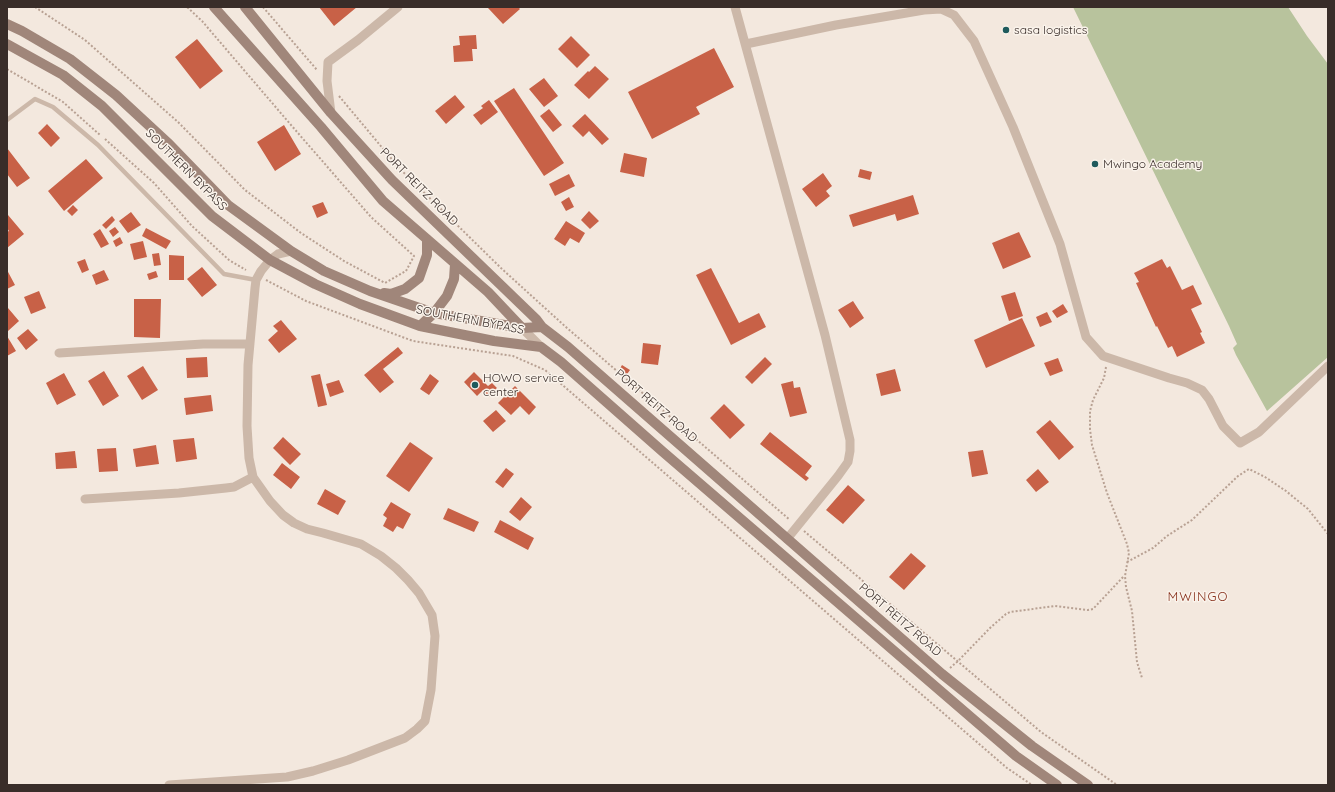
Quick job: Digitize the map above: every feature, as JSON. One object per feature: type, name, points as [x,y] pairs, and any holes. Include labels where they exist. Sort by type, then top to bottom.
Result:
[{"type":"main road","points":[[214,7],[321,127],[383,201],[488,292],[522,328]]},
{"type":"main road","name":"PORT REITZ ROAD","points":[[245,7],[331,113],[392,180],[536,319],[542,327],[568,347],[942,674],[1032,746],[1088,785]]},
{"type":"main road","name":"SOUTHERN BYPASS","points":[[7,24],[70,58],[116,95],[169,144],[228,205],[291,251],[324,271],[370,291],[434,314],[522,328],[542,327]]},
{"type":"main road","name":"SOUTHERN BYPASS","points":[[7,44],[63,75],[102,106],[212,216],[270,260],[315,284],[360,304],[420,326],[494,341],[541,347]]},
{"type":"main road","points":[[370,291],[391,294],[412,285],[419,278],[422,271],[427,255],[427,239]]},
{"type":"main road","points":[[420,326],[434,314],[447,296],[454,279],[455,264]]},
{"type":"main road","points":[[541,347],[561,362],[1016,756],[1056,785]]},
{"type":"street","points":[[331,113],[327,81],[328,62],[358,40],[398,7]]},
{"type":"street","points":[[735,7],[825,335],[850,440],[848,462],[787,539]]},
{"type":"street","points":[[746,44],[836,25],[913,12],[941,9],[954,15],[974,41],[1013,127],[1060,244],[1086,337],[1103,356],[1187,383],[1202,390],[1223,426],[1240,443],[1259,432],[1328,366]]},
{"type":"street","points":[[169,785],[287,777],[313,771],[348,760],[405,738],[417,730],[425,721],[431,690],[435,636],[432,615],[419,593],[396,568],[381,556],[360,544],[307,529],[294,523],[283,515],[253,477],[249,458],[247,426],[250,344],[257,278],[270,260],[278,254],[291,251]]},
{"type":"street","points":[[522,328],[541,347]]},
{"type":"street","points":[[59,353],[204,344],[250,344]]},
{"type":"street","points":[[85,499],[179,493],[234,487],[253,477]]},
{"type":"lane","points":[[7,120],[35,99],[53,106],[98,145],[224,274],[257,278]]},
{"type":"path","points":[[35,7],[85,40],[178,122],[245,190],[301,233],[344,261],[385,283],[406,271],[414,256],[372,217],[202,21],[187,7]]},
{"type":"path","points":[[263,7],[400,169],[502,269],[567,328],[797,526],[1041,732],[1117,785]]},
{"type":"path","points":[[7,69],[63,102],[154,183],[192,226],[229,260],[257,278],[306,301],[413,341],[514,356],[544,370],[1001,763],[1032,785]]},
{"type":"path","points":[[1103,356],[1106,369],[1104,378],[1093,400],[1090,411],[1090,429],[1094,452],[1129,553],[1125,576],[1126,587],[1132,611],[1137,662],[1142,678]]},
{"type":"path","points":[[1127,562],[1153,548],[1167,536],[1192,520],[1238,476],[1249,469],[1265,477],[1308,510],[1328,534]]},
{"type":"path","points":[[942,674],[958,661],[991,627],[1006,614],[1010,612],[1055,606],[1088,610],[1092,609],[1125,576]]},
{"type":"green space","points":[[1073,7],[1288,7],[1328,64],[1328,357],[1267,411],[1236,355],[1233,348],[1237,344],[1229,326]]},
{"type":"building","points":[[319,7],[357,7],[334,26]]},
{"type":"building","points":[[518,7],[520,9],[503,24],[488,8]]},
{"type":"building","points":[[476,35],[477,49],[472,49],[473,61],[454,62],[453,46],[460,45],[459,36]]},
{"type":"building","points":[[571,36],[590,55],[577,68],[558,49]]},
{"type":"building","points":[[197,39],[223,71],[200,89],[175,57]]},
{"type":"building","points":[[714,48],[734,87],[696,107],[700,114],[652,139],[628,92]]},
{"type":"building","points":[[595,66],[609,79],[589,99],[574,85]]},
{"type":"building","points":[[544,78],[558,96],[544,107],[529,89]]},
{"type":"building","points":[[514,88],[564,163],[544,176],[494,101]]},
{"type":"building","points":[[455,95],[465,107],[446,124],[435,111]]},
{"type":"building","points":[[489,100],[498,112],[481,125],[473,115],[483,108],[481,106]]},
{"type":"building","points":[[549,109],[562,125],[553,132],[540,116]]},
{"type":"building","points":[[585,114],[609,139],[602,145],[589,131],[583,137],[572,126]]},
{"type":"building","points":[[47,124],[60,138],[51,147],[38,133]]},
{"type":"building","points":[[284,125],[301,154],[275,171],[257,142]]},
{"type":"building","points":[[7,148],[30,178],[17,187],[7,174]]},
{"type":"building","points":[[624,153],[647,158],[644,177],[620,172]]},
{"type":"building","points":[[86,159],[103,178],[64,211],[48,191]]},
{"type":"building","points":[[860,169],[872,172],[870,180],[858,177]]},
{"type":"building","points":[[823,173],[832,186],[826,191],[830,196],[816,207],[802,189]]},
{"type":"building","points":[[569,174],[575,186],[555,196],[549,184]]},
{"type":"building","points":[[913,195],[919,214],[897,221],[895,214],[853,227],[849,215]]},
{"type":"building","points":[[569,197],[574,207],[566,211],[561,202]]},
{"type":"building","points":[[323,202],[328,213],[317,218],[312,206]]},
{"type":"building","points":[[73,205],[78,210],[72,216],[67,211]]},
{"type":"building","points":[[589,211],[599,221],[590,229],[581,220]]},
{"type":"building","points":[[131,212],[141,225],[128,233],[119,221]]},
{"type":"building","points":[[8,215],[24,234],[7,248],[7,232],[9,231],[7,228]]},
{"type":"building","points":[[112,216],[115,220],[106,229],[102,225]]},
{"type":"building","points":[[566,221],[585,233],[579,243],[570,238],[565,246],[554,239]]},
{"type":"building","points":[[115,227],[119,232],[113,237],[109,231]]},
{"type":"building","points":[[146,228],[171,241],[166,249],[142,236]]},
{"type":"building","points":[[100,229],[109,244],[101,248],[93,234]]},
{"type":"building","points":[[1019,232],[1031,257],[1003,269],[992,243]]},
{"type":"building","points":[[120,237],[123,243],[116,247],[113,241]]},
{"type":"building","points":[[143,241],[147,257],[134,260],[130,244]]},
{"type":"building","points":[[159,253],[161,265],[154,266],[152,254]]},
{"type":"building","points":[[169,255],[184,256],[184,280],[169,280]]},
{"type":"building","points":[[85,259],[89,270],[82,273],[77,262]]},
{"type":"building","points":[[1162,259],[1167,268],[1170,266],[1182,290],[1193,285],[1202,304],[1191,309],[1202,332],[1200,333],[1205,343],[1177,357],[1172,346],[1168,348],[1157,326],[1156,327],[1136,283],[1139,282],[1134,273]]},
{"type":"building","points":[[202,267],[217,285],[202,297],[187,279]]},
{"type":"building","points":[[711,268],[739,323],[759,313],[766,327],[731,345],[696,275]]},
{"type":"building","points":[[7,270],[15,285],[7,289]]},
{"type":"building","points":[[104,270],[109,280],[96,285],[92,275]]},
{"type":"building","points":[[156,271],[158,277],[149,280],[147,274]]},
{"type":"building","points":[[39,291],[46,308],[31,314],[24,297]]},
{"type":"building","points":[[1015,292],[1023,316],[1009,321],[1001,296]]},
{"type":"building","points":[[134,299],[161,299],[160,338],[134,337]]},
{"type":"building","points":[[853,301],[864,318],[850,328],[838,310]]},
{"type":"building","points":[[1063,304],[1068,312],[1057,318],[1052,311]]},
{"type":"building","points":[[8,308],[19,321],[8,331],[7,309]]},
{"type":"building","points":[[1047,312],[1052,322],[1040,327],[1036,317]]},
{"type":"building","points":[[1022,318],[1035,346],[986,368],[974,340]]},
{"type":"building","points":[[281,320],[297,339],[279,353],[268,340],[278,331],[273,326]]},
{"type":"building","points":[[28,329],[38,340],[26,350],[17,338]]},
{"type":"building","points":[[7,336],[16,351],[7,356]]},
{"type":"building","points":[[643,343],[661,345],[658,365],[641,363]]},
{"type":"building","points":[[398,347],[403,353],[383,369],[394,382],[380,393],[364,375]]},
{"type":"building","points":[[207,357],[208,377],[187,378],[186,358]]},
{"type":"building","points":[[765,357],[772,364],[752,384],[745,377]]},
{"type":"building","points":[[1058,358],[1063,371],[1050,376],[1044,363]]},
{"type":"building","points":[[622,365],[630,370],[625,377],[618,372]]},
{"type":"building","points":[[143,366],[158,390],[142,400],[127,376]]},
{"type":"building","points":[[895,369],[901,391],[881,396],[876,374]]},
{"type":"building","points":[[104,371],[119,396],[103,406],[88,381]]},
{"type":"building","points":[[474,372],[488,386],[492,383],[497,388],[489,397],[483,390],[477,396],[464,382]]},
{"type":"building","points":[[64,373],[76,395],[57,405],[46,383]]},
{"type":"building","points":[[320,374],[327,405],[318,407],[311,376]]},
{"type":"building","points":[[430,374],[439,381],[429,395],[420,389]]},
{"type":"building","points":[[339,380],[344,392],[330,397],[326,384]]},
{"type":"building","points":[[793,381],[794,388],[800,387],[807,413],[790,417],[781,384]]},
{"type":"building","points":[[515,386],[536,407],[529,415],[520,406],[511,415],[498,403]]},
{"type":"building","points":[[211,395],[213,411],[186,415],[184,398]]},
{"type":"building","points":[[724,404],[745,425],[730,439],[710,418]]},
{"type":"building","points":[[496,410],[506,421],[493,432],[483,421]]},
{"type":"building","points":[[1050,420],[1074,447],[1059,460],[1036,432]]},
{"type":"building","points":[[770,432],[812,466],[805,475],[809,478],[806,481],[760,444]]},
{"type":"building","points":[[283,437],[301,454],[290,465],[273,448]]},
{"type":"building","points":[[194,438],[197,459],[176,462],[173,440]]},
{"type":"building","points":[[410,442],[433,458],[409,492],[386,476]]},
{"type":"building","points":[[156,445],[159,464],[136,467],[133,449]]},
{"type":"building","points":[[116,448],[118,471],[99,472],[97,449]]},
{"type":"building","points":[[983,450],[988,474],[972,477],[968,452]]},
{"type":"building","points":[[75,451],[77,468],[56,469],[55,453]]},
{"type":"building","points":[[282,463],[300,477],[291,489],[273,475]]},
{"type":"building","points":[[506,468],[514,474],[503,488],[495,482]]},
{"type":"building","points":[[1038,469],[1049,482],[1036,492],[1026,480]]},
{"type":"building","points":[[848,485],[865,500],[843,524],[826,510]]},
{"type":"building","points":[[325,489],[346,501],[338,515],[317,504]]},
{"type":"building","points":[[521,497],[532,507],[520,521],[509,512]]},
{"type":"building","points":[[391,502],[411,514],[403,529],[397,526],[393,532],[383,526],[387,518],[383,515]]},
{"type":"building","points":[[448,508],[479,522],[474,532],[443,519]]},
{"type":"building","points":[[500,520],[534,538],[528,550],[494,532]]},
{"type":"building","points":[[911,553],[926,566],[904,590],[889,577]]},
{"type":"place","name":"sasa logistics","points":[[1006,30]]},
{"type":"place","name":"Mwingo Academy","points":[[1095,164]]},
{"type":"place","name":"HOWO service center","points":[[475,385]]},
{"type":"district","name":"MWINGO","points":[[1198,597]]}]
